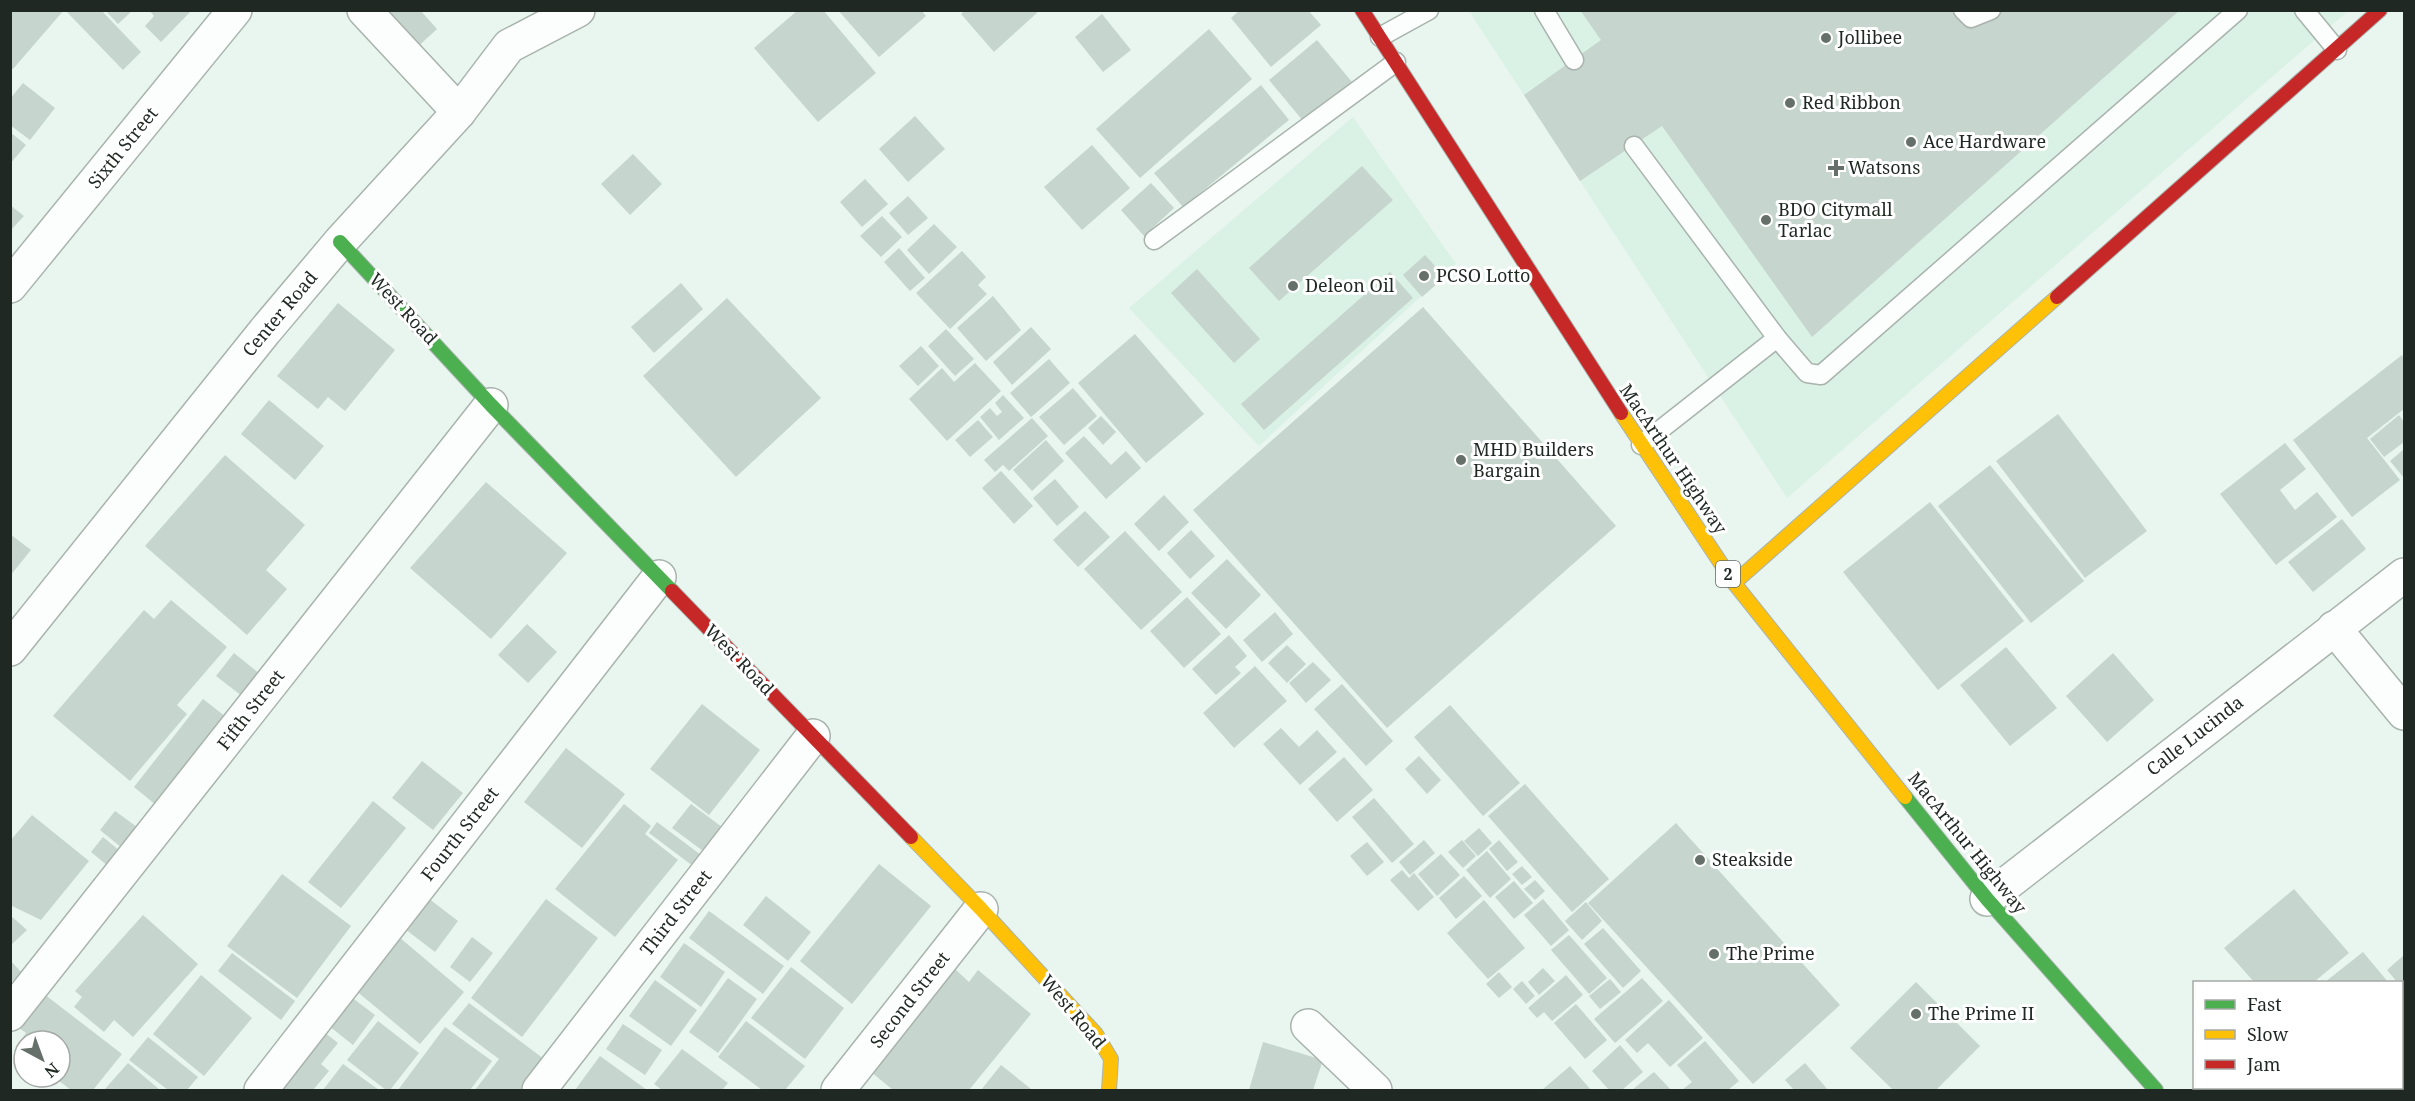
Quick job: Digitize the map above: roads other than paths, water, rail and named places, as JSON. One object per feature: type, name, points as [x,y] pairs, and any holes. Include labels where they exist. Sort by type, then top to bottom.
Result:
[{"type":"main road","name":"MacArthur Highway","points":[[1362,10],[1421,106],[1477,188],[1641,445],[1734,583],[1987,899],[2156,1090]]},
{"type":"main road","points":[[1734,583],[2380,10]]},
{"type":"main road","name":"West Road","points":[[340,242],[491,405],[981,909],[1096,1034],[1111,1059],[1109,1090]]},
{"type":"street","name":"Sixth Street","points":[[10,286],[236,10]]},
{"type":"street","points":[[364,10],[459,112]]},
{"type":"street","points":[[508,46],[527,10]]},
{"type":"street","name":"Center Road","points":[[10,649],[265,330],[340,242],[459,112],[508,46],[578,10]]},
{"type":"street","name":"Fifth Street","points":[[10,1014],[491,405]]},
{"type":"street","name":"Calle Lucinda","points":[[1987,899],[2404,575]]},
{"type":"street","name":"Fourth Street","points":[[261,1090],[659,577]]},
{"type":"street","points":[[2334,628],[2404,713]]},
{"type":"street","name":"Third Street","points":[[539,1090],[813,736]]},
{"type":"street","name":"Second Street","points":[[838,1090],[981,909]]},
{"type":"street","points":[[1308,1026],[1375,1090]]},
{"type":"lane","points":[[1380,37],[1429,10]]},
{"type":"lane","points":[[1544,10],[1574,60]]},
{"type":"lane","points":[[1963,10],[1971,18],[1991,10]]},
{"type":"lane","points":[[1634,146],[1777,338],[1807,373],[1821,375],[2238,10]]},
{"type":"lane","points":[[2304,10],[2337,50]]},
{"type":"lane","points":[[1154,240],[1396,62]]},
{"type":"lane","points":[[1641,445],[1777,338]]},
{"type":"place","name":"Jollibee","points":[[1826,38]]},
{"type":"place","name":"Red Ribbon","points":[[1790,103]]},
{"type":"place","name":"Ace Hardware","points":[[1911,142]]},
{"type":"place","name":"Watsons","points":[[1836,168]]},
{"type":"place","name":"BDO Citymall Tarlac","points":[[1766,220]]},
{"type":"place","name":"PCSO Lotto","points":[[1424,276]]},
{"type":"place","name":"Deleon Oil","points":[[1293,286]]},
{"type":"place","name":"MHD Builders Bargain","points":[[1461,460]]},
{"type":"place","name":"Steakside","points":[[1700,860]]},
{"type":"place","name":"The Prime","points":[[1714,954]]},
{"type":"place","name":"The Prime II","points":[[1916,1014]]}]
